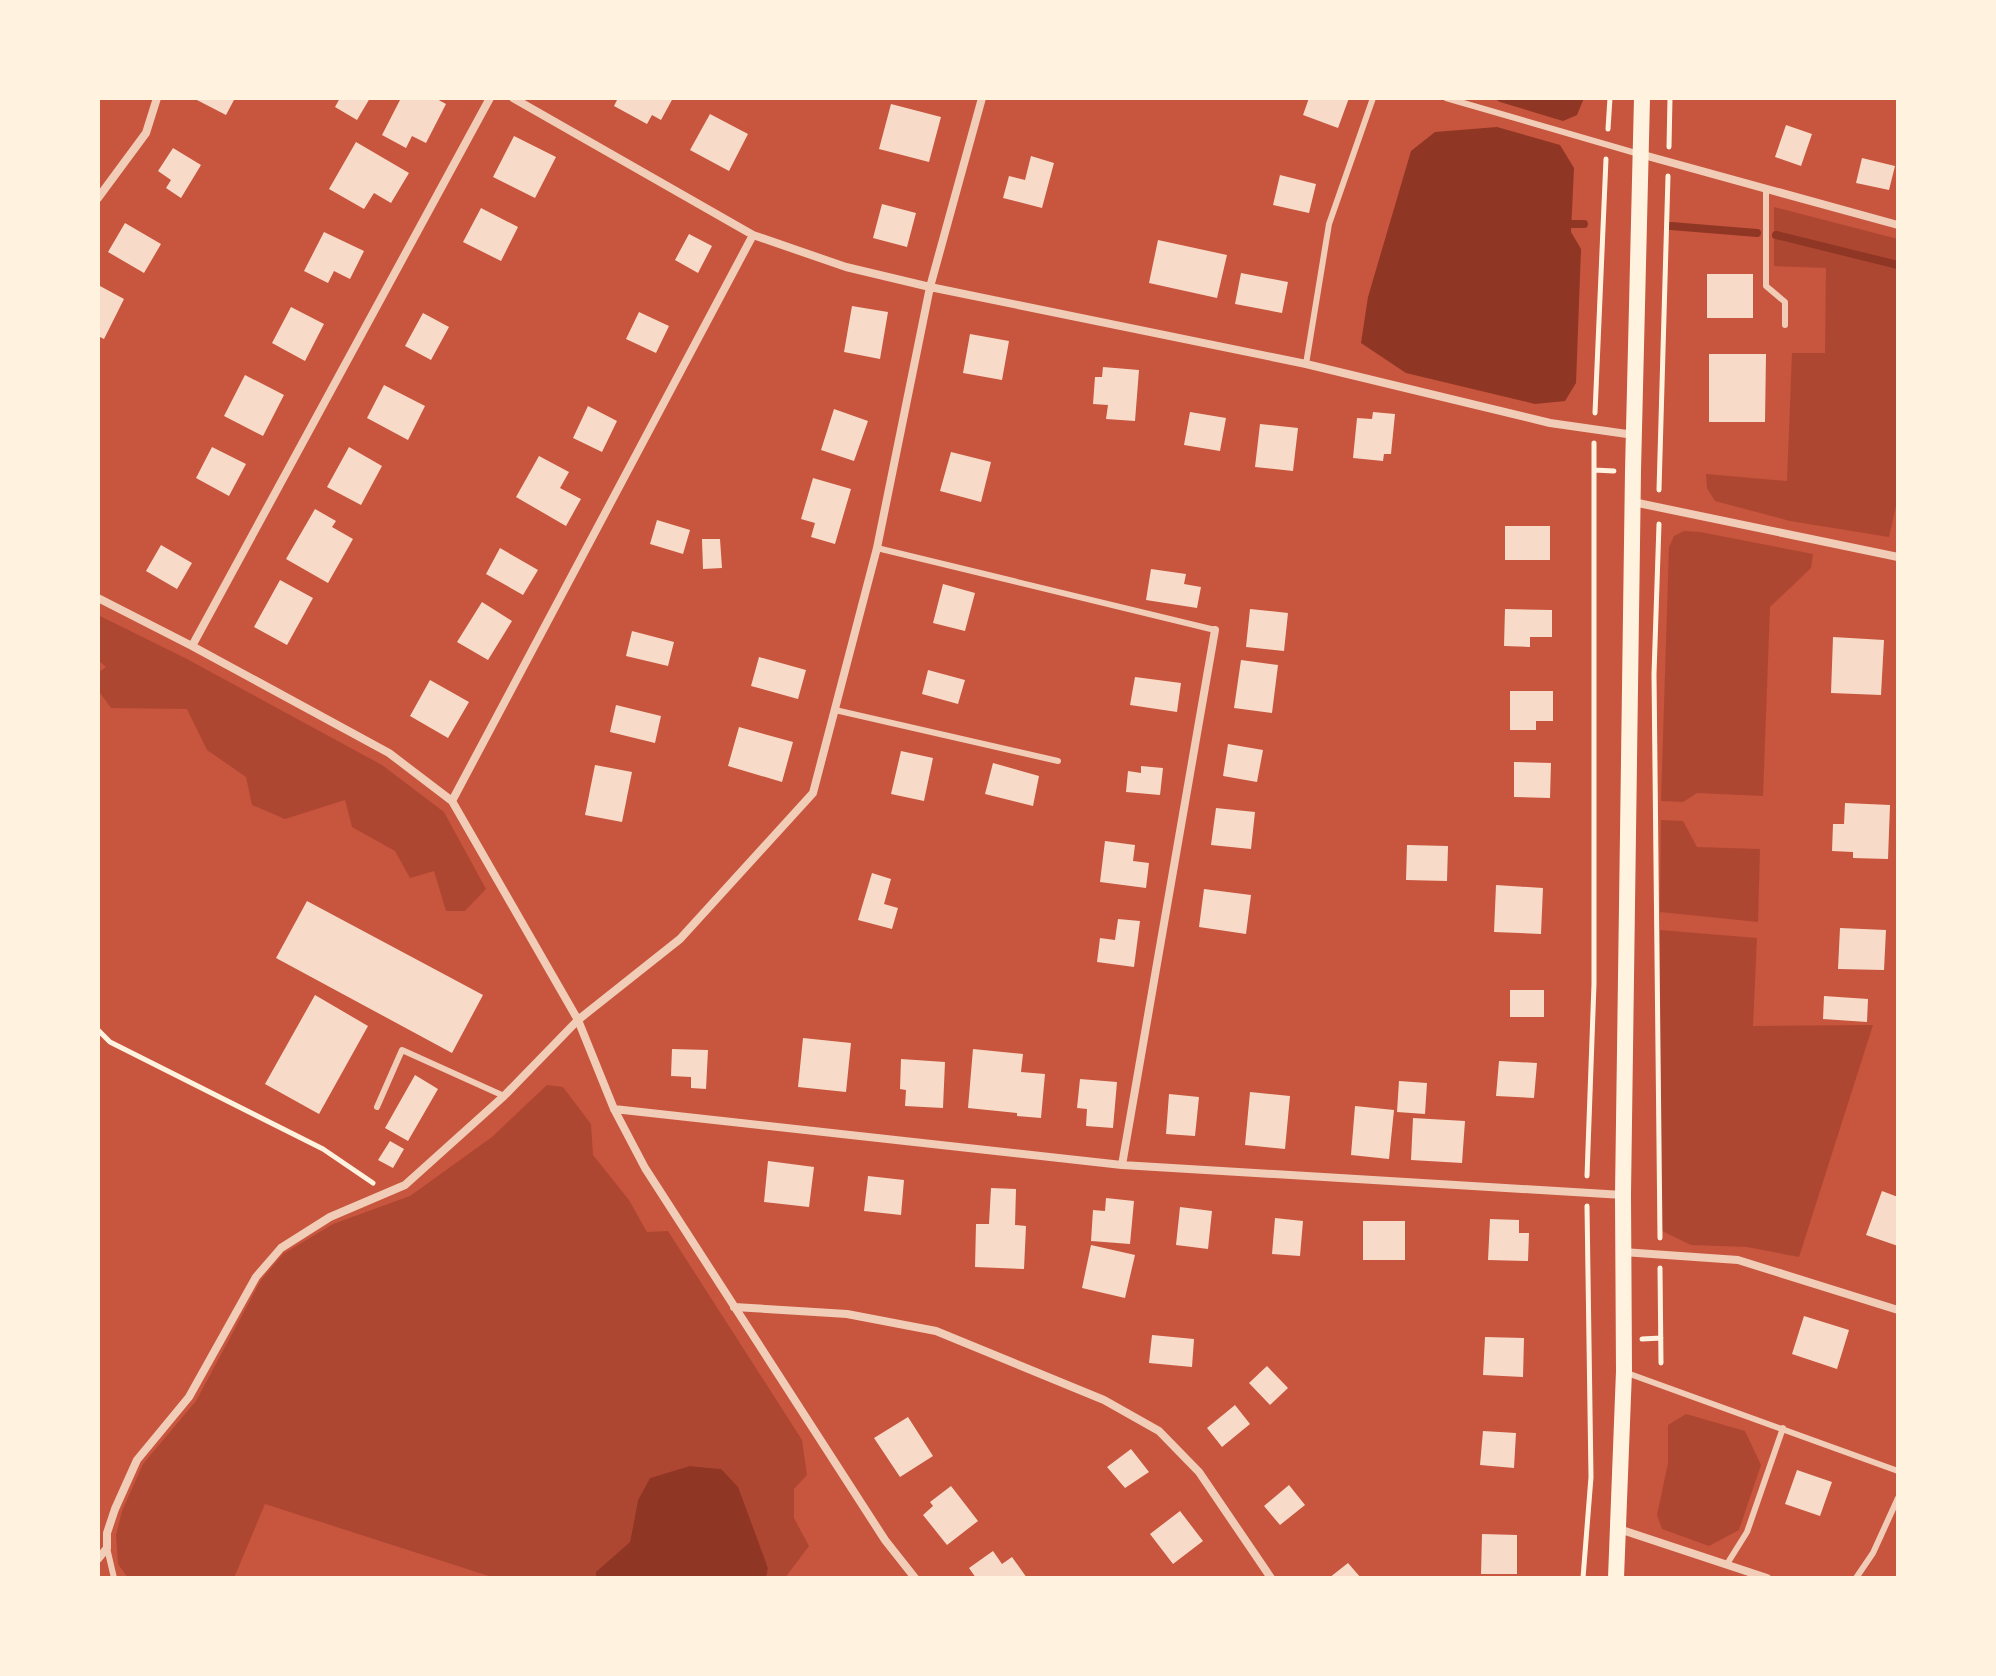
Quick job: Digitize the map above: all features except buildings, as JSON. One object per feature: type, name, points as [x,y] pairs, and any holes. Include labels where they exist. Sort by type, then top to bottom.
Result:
[{"type":"main road","points":[[1616,1578],[1624,1371],[1623,1195],[1642,98]]},
{"type":"street","points":[[98,198],[146,133],[157,98]]},
{"type":"street","points":[[192,646],[490,98]]},
{"type":"street","points":[[513,98],[753,235],[846,267],[1306,364],[1550,423],[1634,435]]},
{"type":"street","points":[[98,1559],[107,1548],[107,1533],[115,1509],[137,1460],[189,1397],[256,1277],[281,1248],[330,1217],[405,1185],[504,1096],[578,1020],[680,939],[813,793],[877,548],[930,287],[982,98]]},
{"type":"street","points":[[1640,154],[1898,225]]},
{"type":"street","points":[[452,801],[753,235]]},
{"type":"street","points":[[1633,502],[1898,557]]},
{"type":"street","points":[[98,598],[389,753],[452,801],[578,1020],[614,1109],[645,1168],[885,1540],[915,1578]]},
{"type":"street","points":[[1122,1165],[1215,630]]},
{"type":"street","points":[[614,1109],[1122,1165],[1623,1195]]},
{"type":"street","points":[[1623,1252],[1738,1260],[1898,1310]]},
{"type":"street","points":[[734,1307],[847,1314],[936,1331],[1104,1400],[1159,1431],[1199,1472],[1271,1578]]},
{"type":"street","points":[[1619,1529],[1767,1578]]},
{"type":"lane","points":[[1306,364],[1329,224],[1373,98]]},
{"type":"lane","points":[[1446,98],[1640,154]]},
{"type":"lane","points":[[1766,189],[1766,286],[1785,302],[1785,325]]},
{"type":"lane","points":[[877,548],[1215,630]]},
{"type":"lane","points":[[835,710],[1058,761]]},
{"type":"lane","points":[[377,1107],[402,1050],[504,1096]]},
{"type":"lane","points":[[1624,1371],[1898,1471]]},
{"type":"lane","points":[[1727,1564],[1747,1532],[1783,1428]]},
{"type":"lane","points":[[1856,1578],[1873,1553],[1898,1498]]},
{"type":"lane","points":[[107,1548],[114,1578]]},
{"type":"path","points":[[1583,1578],[1591,1477],[1587,1194],[1593,1007],[1594,429],[1610,98]]},
{"type":"path","points":[[1661,1363],[1654,674],[1670,98]]},
{"type":"path","points":[[98,1030],[110,1042],[323,1149],[387,1192]]},
{"type":"shaded area","points":[[1493,98],[1584,98],[1577,115],[1563,121]]},
{"type":"shaded area","points":[[1497,127],[1560,145],[1574,168],[1571,232],[1581,249],[1576,383],[1565,401],[1535,404],[1406,373],[1361,343],[1368,297],[1411,151],[1435,132]]},
{"type":"shaded area","points":[[1774,207],[1898,239],[1898,497],[1889,537],[1790,521],[1715,501],[1707,488],[1706,474],[1787,481],[1792,353],[1825,353],[1826,268],[1774,266]]},
{"type":"shaded area","points":[[1684,531],[1813,554],[1811,568],[1770,607],[1763,796],[1697,793],[1683,802],[1661,801],[1669,547],[1674,536]]},
{"type":"shaded area","points":[[98,615],[185,658],[382,765],[444,812],[486,889],[465,911],[446,911],[434,871],[410,878],[395,851],[352,827],[345,800],[285,819],[252,805],[246,777],[207,750],[187,709],[111,708],[98,690],[98,673],[106,667],[98,660]]},
{"type":"shaded area","points":[[1661,820],[1683,821],[1697,847],[1760,849],[1758,922],[1660,912]]},
{"type":"shaded area","points":[[1660,930],[1757,938],[1753,1026],[1873,1025],[1799,1257],[1747,1247],[1691,1245],[1660,1230]]},
{"type":"shaded area","points":[[547,1085],[563,1087],[591,1124],[593,1155],[629,1200],[647,1232],[668,1231],[802,1440],[807,1475],[794,1489],[794,1518],[809,1546],[785,1578],[766,1578],[768,1567],[721,1469],[691,1466],[650,1478],[638,1500],[630,1542],[597,1572],[596,1578],[495,1578],[265,1504],[234,1578],[128,1578],[118,1564],[116,1535],[122,1511],[143,1464],[196,1401],[261,1280],[283,1254],[333,1224],[410,1196],[492,1137]]},
{"type":"shaded area","points":[[1686,1414],[1745,1431],[1761,1465],[1739,1530],[1709,1546],[1662,1529],[1657,1515],[1668,1463],[1668,1425]]},
{"type":"shaded area","points":[[690,1466],[721,1469],[738,1487],[768,1568],[766,1578],[596,1578],[596,1572],[630,1542],[638,1500],[650,1478]]},
{"type":"waterway","points":[[1572,224],[1584,224]]},
{"type":"waterway","points":[[1671,226],[1757,233]]},
{"type":"waterway","points":[[1776,235],[1898,265]]}]
